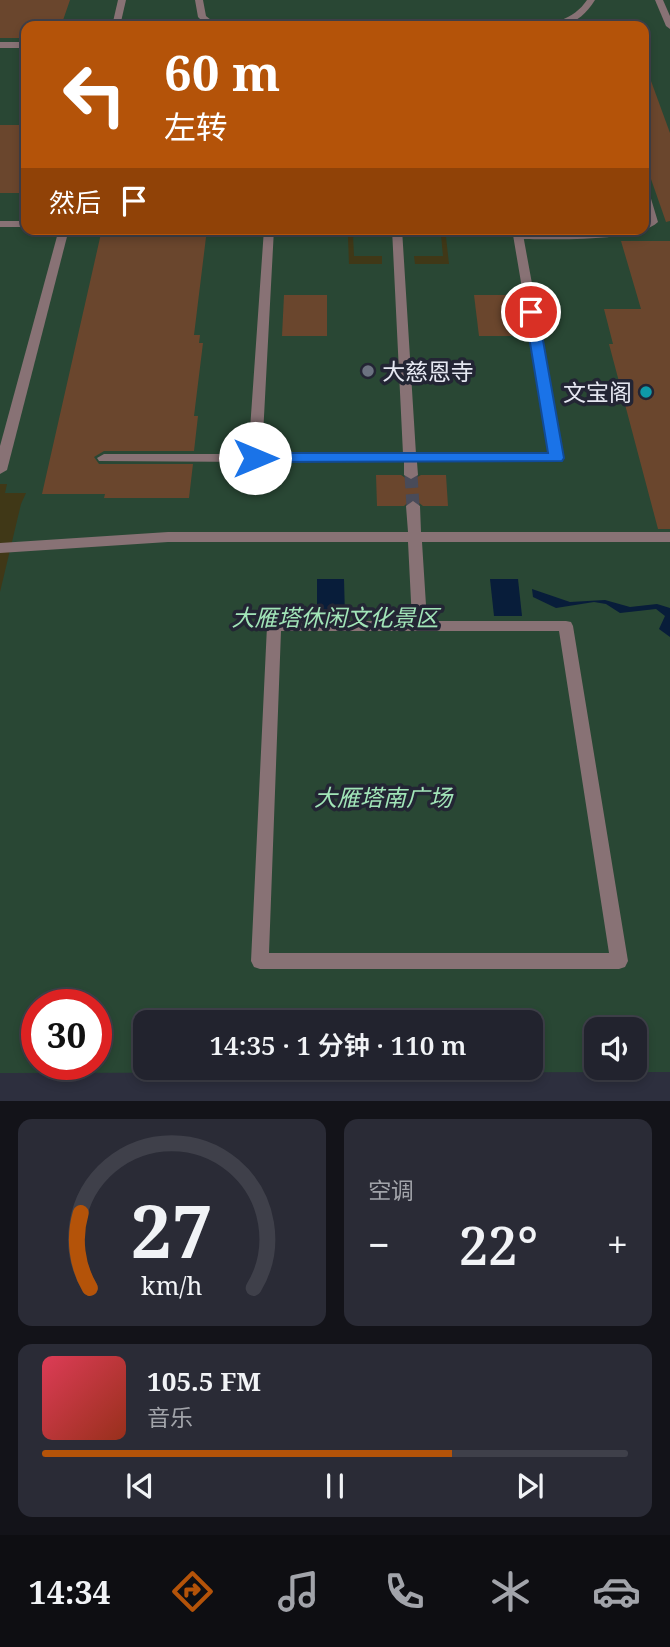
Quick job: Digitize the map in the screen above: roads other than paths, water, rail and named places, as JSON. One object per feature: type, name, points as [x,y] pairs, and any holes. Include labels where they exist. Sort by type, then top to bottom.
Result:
[{"type":"street","points":[[117,21],[122,0]]},
{"type":"street","points":[[199,0],[202,17],[207,21]]},
{"type":"street","points":[[579,18],[591,0]]},
{"type":"street","points":[[659,0],[670,26]]},
{"type":"street","points":[[567,21],[579,18],[584,21]]},
{"type":"street","points":[[0,45],[21,45]]},
{"type":"street","points":[[649,209],[653,222],[649,226]]},
{"type":"street","points":[[0,224],[21,224]]},
{"type":"street","points":[[0,470],[11,437],[62,235]]},
{"type":"street","points":[[255,458],[269,235]]},
{"type":"street","points":[[397,235],[411,475]]},
{"type":"street","points":[[104,458],[556,458],[518,235]]},
{"type":"street","points":[[565,235],[592,235]]},
{"type":"street","points":[[413,506],[420,626]]},
{"type":"street","points":[[0,548],[168,537],[670,537]]},
{"type":"street","points":[[274,626],[420,626],[566,626],[619,961],[260,961],[274,626]]},
{"type":"water","points":[[317,579],[344,579],[345,616],[317,616]]},
{"type":"water","points":[[490,579],[518,579],[522,616],[494,616]]},
{"type":"water","points":[[532,589],[570,602],[605,600],[630,607],[657,604],[670,608],[670,637],[659,629],[665,616],[656,609],[620,613],[606,604],[594,602],[556,608],[533,597]]},
{"type":"tunnel","points":[[411,475],[413,506]]},
{"type":"place","name":"大慈恩寺","points":[[368,371]]},
{"type":"place","name":"文宝阁","points":[[646,392]]},
{"type":"park label","name":"大雁塔休闲文化景区","points":[[335,617]]},
{"type":"park label","name":"大雁塔南广场","points":[[383,797]]}]
